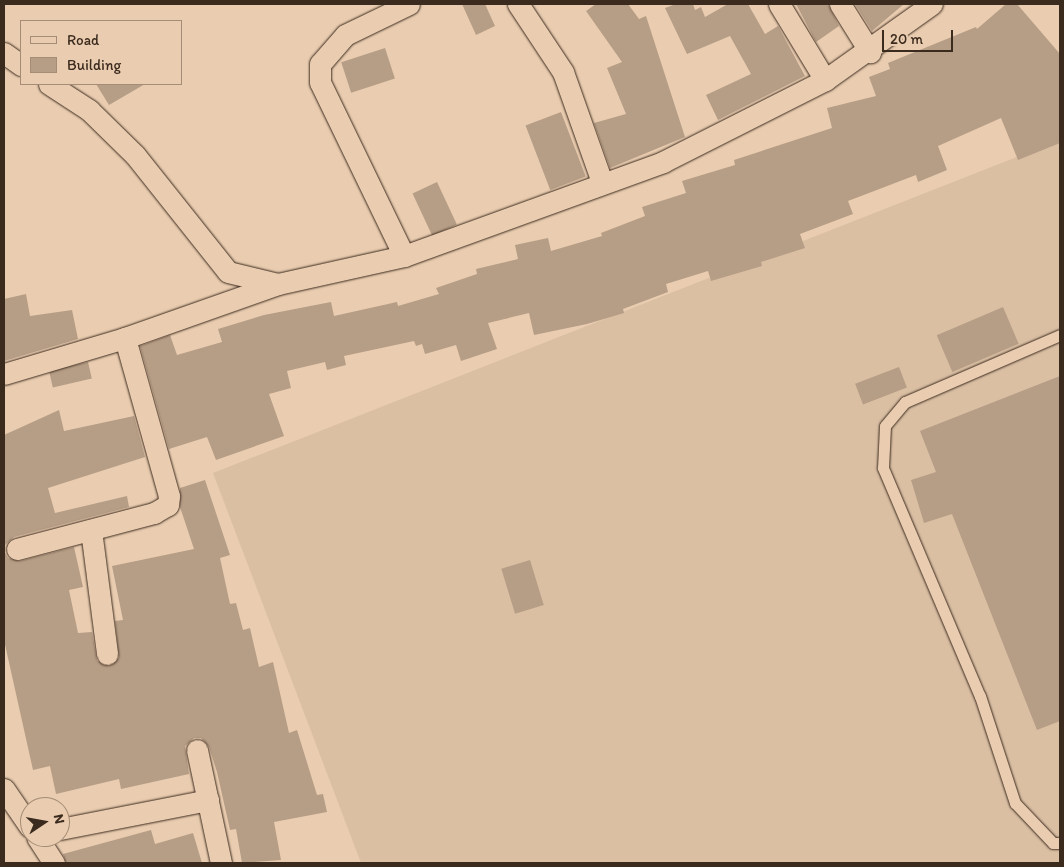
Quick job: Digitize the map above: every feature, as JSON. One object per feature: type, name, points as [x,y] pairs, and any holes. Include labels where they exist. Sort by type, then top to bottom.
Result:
[{"type":"street","points":[[404,256],[324,96],[320,64],[345,35],[409,4]]},
{"type":"street","points":[[518,4],[562,72],[602,182]]},
{"type":"street","points":[[779,4],[825,80]]},
{"type":"street","points":[[840,4],[870,52]]},
{"type":"street","points":[[4,374],[125,338],[278,284],[404,256],[602,182],[663,162],[825,80],[870,52],[932,4]]},
{"type":"street","points":[[4,54],[20,64]]},
{"type":"street","points":[[51,85],[89,110],[136,155],[228,272],[278,284]]},
{"type":"street","points":[[17,549],[154,513],[168,505],[169,496],[125,338]]},
{"type":"street","points":[[91,530],[107,654]]},
{"type":"street","points":[[197,750],[221,863]]},
{"type":"street","points":[[4,789],[20,812]]},
{"type":"street","points":[[70,828],[208,800]]},
{"type":"lane","points":[[1060,336],[905,402],[884,426],[882,468],[980,696],[1014,803],[1053,843],[1060,843]]},
{"type":"shaded area","points":[[1060,140],[1060,863],[361,863],[213,473]]},
{"type":"building","points":[[462,4],[485,4],[495,26],[476,35]]},
{"type":"building","points":[[596,4],[628,4],[639,19],[646,16],[685,137],[610,168],[594,123],[626,114],[607,68],[622,62],[586,11]]},
{"type":"building","points":[[676,4],[693,4],[695,10],[701,7],[705,17],[728,4],[748,4],[765,34],[778,26],[805,76],[718,120],[706,95],[751,74],[730,36],[687,54],[665,8]]},
{"type":"building","points":[[796,4],[828,4],[839,26],[816,42]]},
{"type":"building","points":[[855,4],[904,4],[872,31]]},
{"type":"building","points":[[1006,4],[1017,4],[1060,54],[1060,143],[1018,160],[1001,118],[938,146],[947,170],[918,182],[916,175],[848,201],[853,214],[800,234],[805,248],[761,262],[762,266],[711,281],[708,271],[666,284],[668,292],[623,309],[624,313],[587,324],[534,335],[529,313],[488,323],[497,349],[461,361],[456,345],[425,354],[422,344],[416,346],[414,341],[344,356],[346,365],[327,370],[325,362],[287,371],[291,388],[269,394],[284,436],[216,460],[207,437],[169,449],[140,346],[170,335],[177,355],[222,342],[218,329],[264,315],[331,302],[334,316],[397,302],[398,306],[439,294],[436,288],[477,274],[476,269],[518,259],[515,245],[548,238],[551,251],[602,236],[601,233],[645,216],[642,207],[686,193],[682,181],[735,165],[734,160],[832,128],[827,108],[876,96],[869,77],[890,69],[888,63],[976,27],[977,29]]},
{"type":"building","points":[[385,48],[395,78],[351,93],[341,62]]},
{"type":"building","points":[[97,85],[143,85],[109,105]]},
{"type":"building","points":[[561,112],[586,176],[550,190],[526,126]]},
{"type":"building","points":[[437,182],[457,225],[432,236],[413,193]]},
{"type":"building","points":[[26,294],[30,316],[72,310],[78,339],[4,361],[4,299]]},
{"type":"building","points":[[1003,307],[1019,344],[952,372],[937,335]]},
{"type":"building","points":[[88,362],[92,379],[53,388],[49,371]]},
{"type":"building","points":[[899,367],[907,388],[863,404],[855,384]]},
{"type":"building","points":[[1060,376],[1060,721],[1037,730],[952,514],[924,523],[911,480],[936,472],[920,431]]},
{"type":"building","points":[[59,410],[64,431],[134,416],[145,457],[48,488],[55,513],[127,496],[129,507],[14,537],[5,545],[5,553],[8,558],[20,561],[74,547],[83,587],[69,590],[78,633],[92,632],[97,661],[109,666],[119,658],[115,621],[123,620],[112,566],[194,549],[180,507],[180,488],[205,480],[230,555],[220,558],[230,604],[236,603],[243,630],[250,628],[259,667],[273,662],[289,733],[297,730],[317,795],[323,794],[327,812],[274,822],[281,860],[242,863],[236,829],[230,830],[217,772],[209,747],[201,738],[194,738],[185,746],[189,774],[121,789],[119,779],[56,794],[50,766],[33,770],[4,640],[4,435]]},
{"type":"building","points":[[530,560],[544,605],[515,614],[501,569]]},
{"type":"building","points":[[151,830],[155,844],[193,833],[202,863],[66,863],[63,854]]}]
